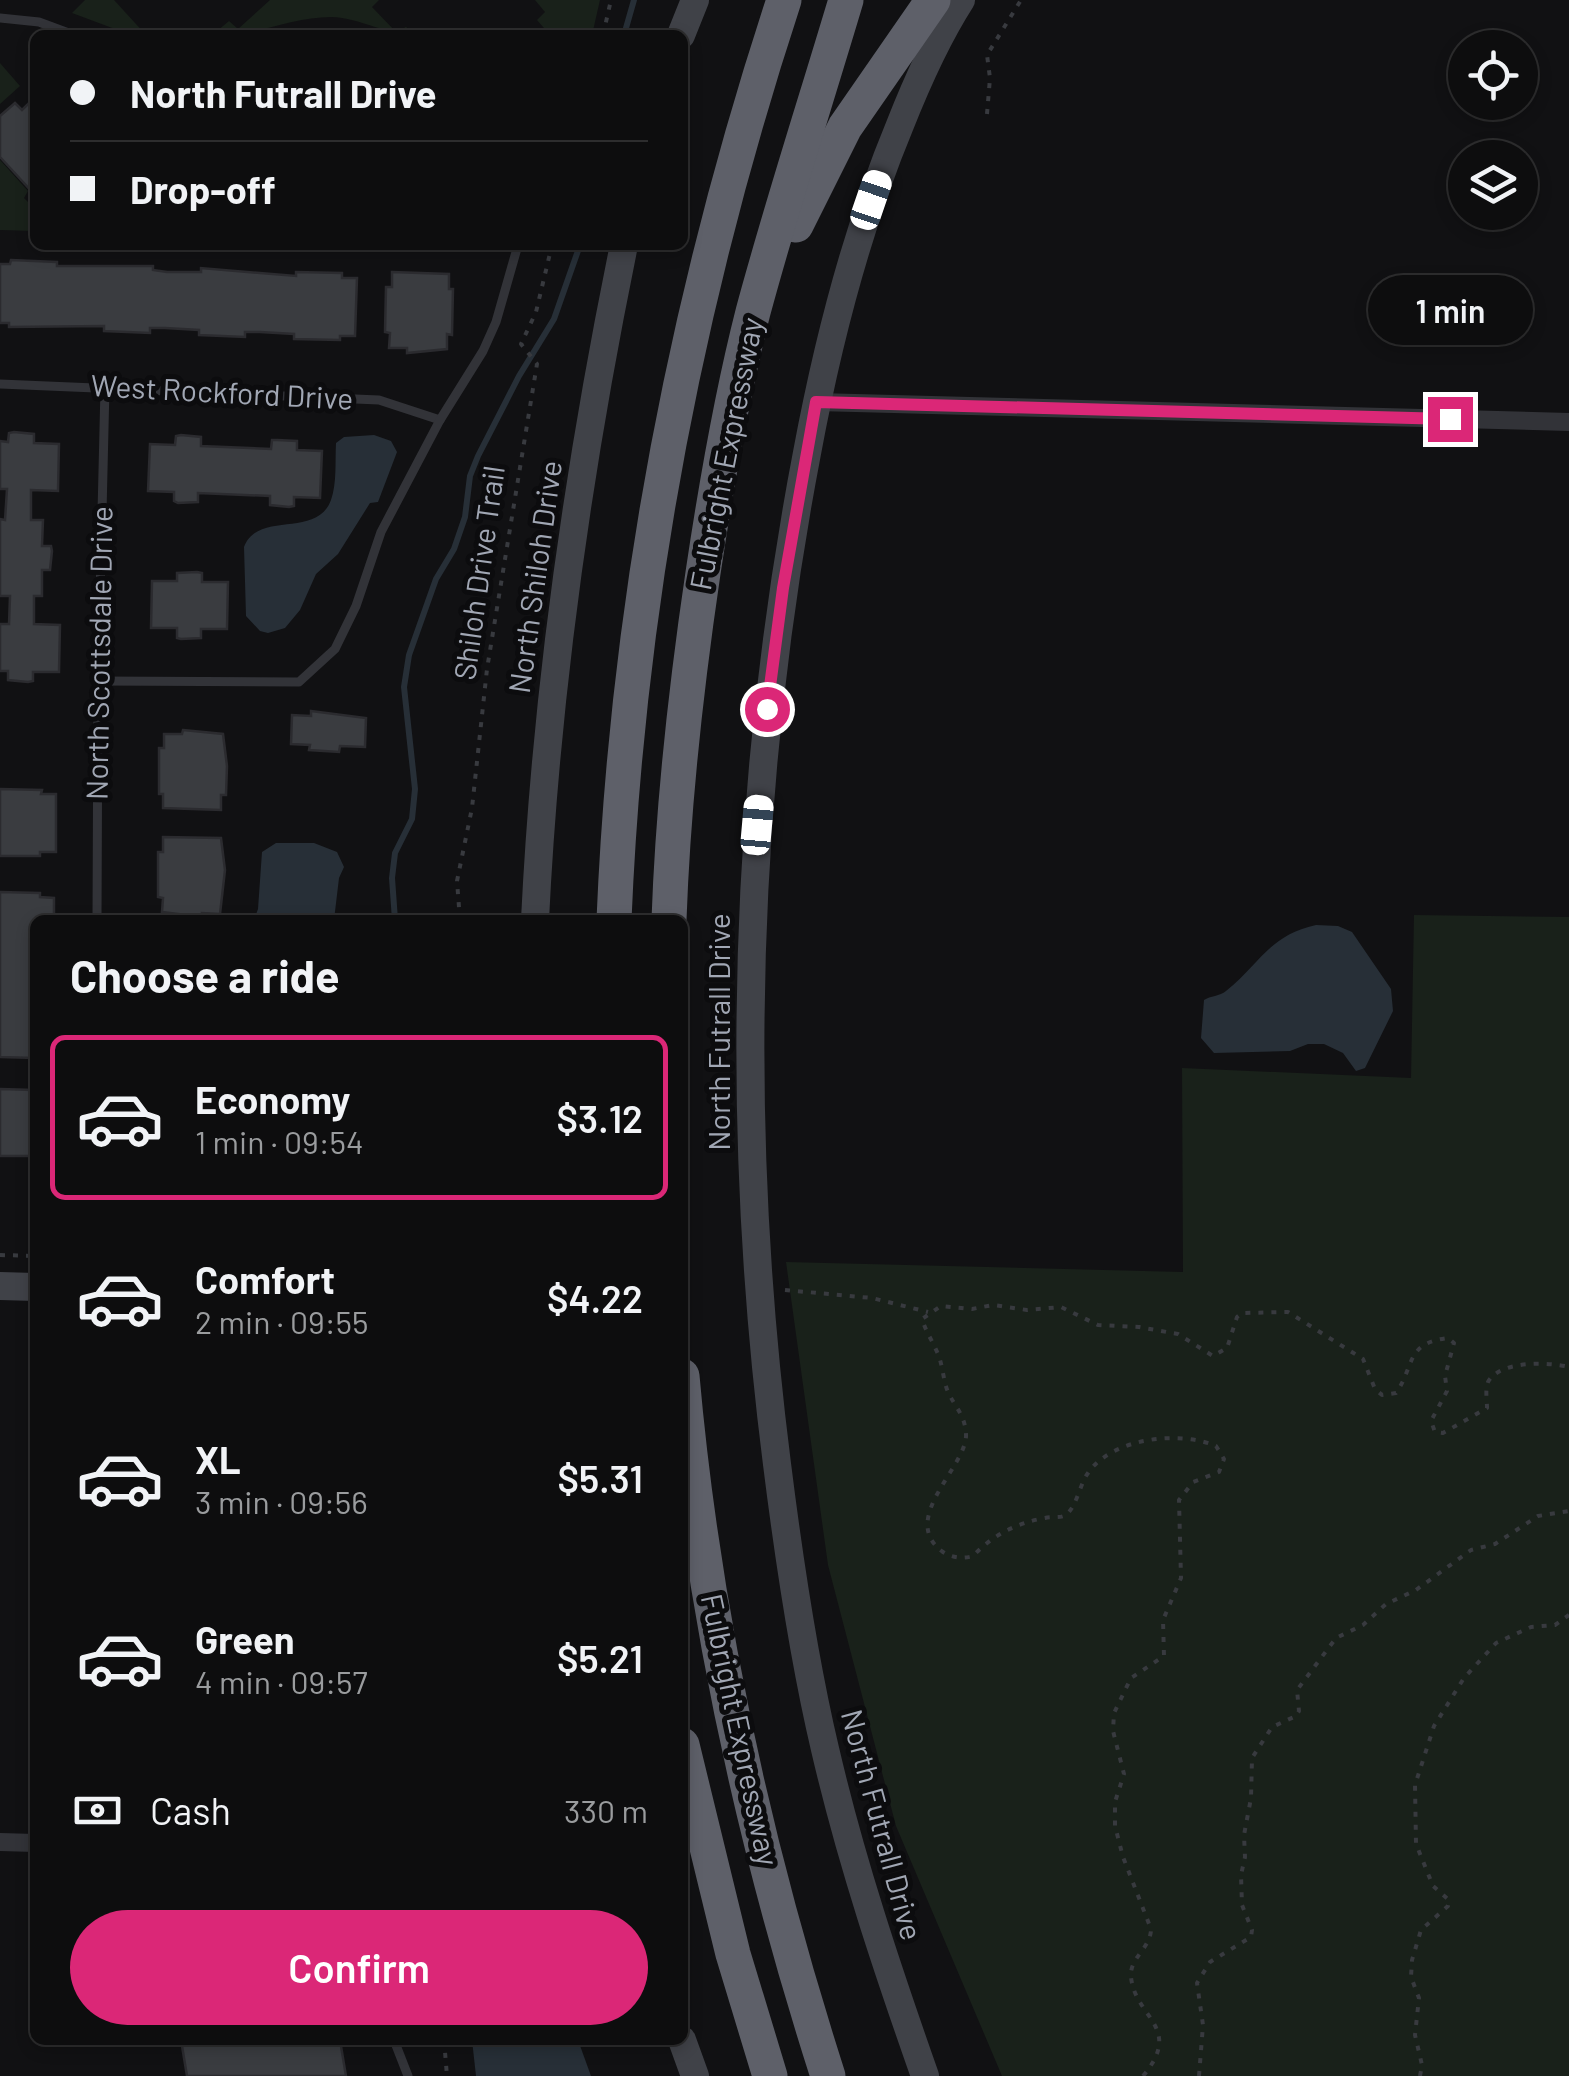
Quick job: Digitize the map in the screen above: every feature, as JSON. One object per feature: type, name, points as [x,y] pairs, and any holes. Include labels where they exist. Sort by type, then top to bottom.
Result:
[{"type":"highway","name":"Fulbright Expressway","points":[[614,915],[624,754],[656,506],[723,200],[784,0]]},
{"type":"highway","name":"Fulbright Expressway","points":[[669,915],[680,757],[713,506],[754,311],[846,0]]},
{"type":"highway","points":[[754,311],[845,127],[933,0]]},
{"type":"highway","name":"Fulbright Expressway","points":[[688,1427],[699,1521],[734,1725],[762,1850],[828,2076]]},
{"type":"highway","name":"Fulbright Expressway","points":[[688,1769],[733,1954],[770,2076]]},
{"type":"main road","points":[[684,30],[696,0]]},
{"type":"main road","name":"North Futrall Drive","points":[[925,2076],[865,1900],[824,1744],[788,1550],[758,1286],[749,1070],[757,825],[780,604],[816,402],[835,316],[884,164],[920,77],[961,0]]},
{"type":"main road","name":"North Shiloh Drive","points":[[535,915],[545,758],[561,605],[623,250]]},
{"type":"main road","points":[[0,1286],[30,1287]]},
{"type":"main road","points":[[684,2045],[695,2076]]},
{"type":"street","points":[[816,402],[1569,422]]},
{"type":"street","points":[[0,1842],[30,1843]]},
{"type":"lane","points":[[0,18],[39,22],[61,30]]},
{"type":"lane","points":[[98,680],[299,682],[335,649],[356,606],[381,532],[440,420],[483,351],[496,322],[517,250]]},
{"type":"lane","name":"West Rockford Drive","points":[[0,384],[378,400],[440,420]]},
{"type":"lane","name":"North Scottsdale Drive","points":[[97,915],[98,680],[106,387]]},
{"type":"lane","points":[[396,2045],[408,2076]]},
{"type":"path","points":[[603,30],[611,0]]},
{"type":"path","points":[[987,114],[987,55],[1021,0]]},
{"type":"path","name":"Shiloh Drive Trail","points":[[460,915],[457,881],[472,808],[487,669],[536,359],[523,351],[521,344],[536,312],[551,250]]},
{"type":"path","points":[[0,1255],[30,1256]]},
{"type":"path","points":[[775,1289],[872,1298],[928,1312]]},
{"type":"path","points":[[1143,2076],[1154,2063],[1157,2030],[1130,1976],[1134,1962],[1151,1941],[1151,1929],[1126,1866],[1116,1826],[1115,1802],[1124,1774],[1113,1731],[1114,1713],[1131,1678],[1164,1656],[1163,1620],[1181,1578],[1178,1500],[1193,1482],[1219,1472],[1224,1459],[1216,1446],[1187,1440],[1148,1440],[1118,1450],[1090,1468],[1070,1512],[1063,1517],[1010,1527],[966,1559],[950,1556],[932,1543],[929,1519],[934,1498],[967,1437],[963,1414],[945,1386],[939,1356],[922,1319],[941,1306],[972,1309],[993,1305],[1027,1310],[1061,1307],[1098,1325],[1139,1326],[1178,1334],[1213,1356],[1227,1348],[1237,1316],[1281,1311],[1363,1359],[1375,1389],[1382,1395],[1396,1393],[1408,1363],[1421,1346],[1448,1338],[1454,1343],[1454,1351],[1447,1369],[1447,1390],[1431,1421],[1436,1432],[1443,1433],[1487,1408],[1487,1388],[1494,1376],[1528,1364],[1569,1366]]},
{"type":"path","points":[[1199,2076],[1203,2025],[1197,1983],[1210,1962],[1252,1936],[1242,1904],[1241,1876],[1252,1758],[1260,1742],[1272,1728],[1296,1716],[1298,1690],[1336,1638],[1363,1625],[1386,1604],[1416,1590],[1471,1550],[1495,1544],[1538,1516],[1569,1510]]},
{"type":"path","points":[[1420,2076],[1422,2064],[1415,2035],[1419,1998],[1411,1977],[1412,1960],[1421,1930],[1448,1906],[1449,1900],[1434,1886],[1416,1844],[1414,1785],[1434,1726],[1469,1672],[1507,1636],[1555,1624],[1569,1615]]},
{"type":"path","points":[[444,2045],[447,2076]]},
{"type":"shaded area","points":[[85,0],[114,0],[141,30],[118,30],[72,13]]},
{"type":"shaded area","points":[[270,0],[379,0],[372,7],[394,30],[331,17],[257,30],[218,30],[229,21],[238,29]]},
{"type":"shaded area","points":[[535,0],[600,0],[593,30],[546,30],[537,20],[545,12]]},
{"type":"shaded area","points":[[0,63],[20,86],[0,104]]},
{"type":"shaded area","points":[[0,160],[28,191],[24,198],[30,202],[30,231],[0,230]]},
{"type":"shaded area","points":[[374,435],[391,441],[397,452],[378,502],[370,503],[338,554],[316,574],[300,610],[285,628],[260,631],[246,616],[244,547],[251,536],[262,530],[313,519],[324,512],[334,487],[336,443],[344,437]]},
{"type":"shaded area","points":[[276,843],[314,843],[337,852],[344,867],[335,915],[256,915],[262,852]]},
{"type":"shaded area","points":[[1414,915],[1569,917],[1569,2076],[1002,2076],[896,1826],[828,1565],[786,1262],[1183,1272],[1182,1068],[1411,1078]]},
{"type":"shaded area","points":[[1316,925],[1338,926],[1352,932],[1391,989],[1393,1011],[1365,1068],[1356,1071],[1343,1053],[1324,1044],[1308,1044],[1290,1051],[1214,1053],[1201,1038],[1204,1000],[1226,991],[1276,943]]},
{"type":"shaded area","points":[[473,2045],[580,2045],[591,2076],[476,2076]]},
{"type":"building","points":[[15,103],[22,110],[30,106],[30,190],[0,157],[0,116]]},
{"type":"building","points":[[11,260],[57,262],[57,266],[153,266],[153,270],[167,272],[201,272],[201,268],[296,276],[296,272],[342,273],[342,278],[357,278],[355,336],[340,336],[340,340],[294,339],[294,334],[199,335],[199,330],[165,328],[150,328],[150,333],[104,331],[104,326],[9,327],[9,323],[0,323],[0,264],[10,264]]},
{"type":"building","points":[[392,272],[449,274],[449,289],[453,289],[452,335],[447,334],[447,349],[407,353],[407,348],[389,348],[390,333],[385,332],[386,287],[392,287]]},
{"type":"building","points":[[9,433],[34,434],[34,443],[59,444],[58,491],[31,490],[31,520],[43,520],[42,546],[51,546],[52,551],[50,570],[42,570],[42,596],[34,596],[34,624],[60,625],[59,672],[33,672],[33,681],[28,682],[8,680],[8,671],[0,671],[0,624],[9,624],[10,596],[0,596],[0,519],[5,520],[7,489],[0,489],[0,441],[8,442]]},
{"type":"building","points":[[176,436],[201,437],[201,446],[271,449],[272,440],[277,440],[297,441],[297,450],[322,451],[320,498],[294,497],[294,506],[289,507],[270,505],[270,496],[198,493],[198,502],[178,503],[174,501],[174,492],[148,491],[150,444],[175,445]]},
{"type":"building","points":[[177,573],[202,573],[202,582],[228,582],[227,629],[201,629],[201,638],[181,639],[177,638],[177,628],[151,628],[152,581],[177,581]]},
{"type":"building","points":[[311,711],[366,718],[365,747],[340,746],[339,752],[291,744],[292,715],[311,716]]},
{"type":"building","points":[[183,730],[223,734],[227,766],[221,810],[163,808],[163,794],[159,794],[159,748],[164,748],[164,734],[182,734]]},
{"type":"building","points":[[0,789],[56,794],[56,852],[0,856]]},
{"type":"building","points":[[163,837],[221,838],[225,870],[220,914],[162,912],[158,852],[163,852]]},
{"type":"building","points":[[0,892],[40,893],[40,897],[54,898],[54,915],[30,915],[30,1058],[0,1057]]},
{"type":"building","points":[[0,1089],[30,1090],[30,1156],[0,1156]]},
{"type":"building","points":[[182,2045],[341,2045],[346,2076],[187,2076]]},
{"type":"waterway","points":[[625,30],[634,0]]},
{"type":"waterway","points":[[395,915],[395,853],[412,819],[415,789],[404,687],[409,655],[436,579],[454,549],[478,456],[554,319],[578,250]]},
{"type":"route","points":[[767,709],[783,588],[816,402],[1450,419]]}]
